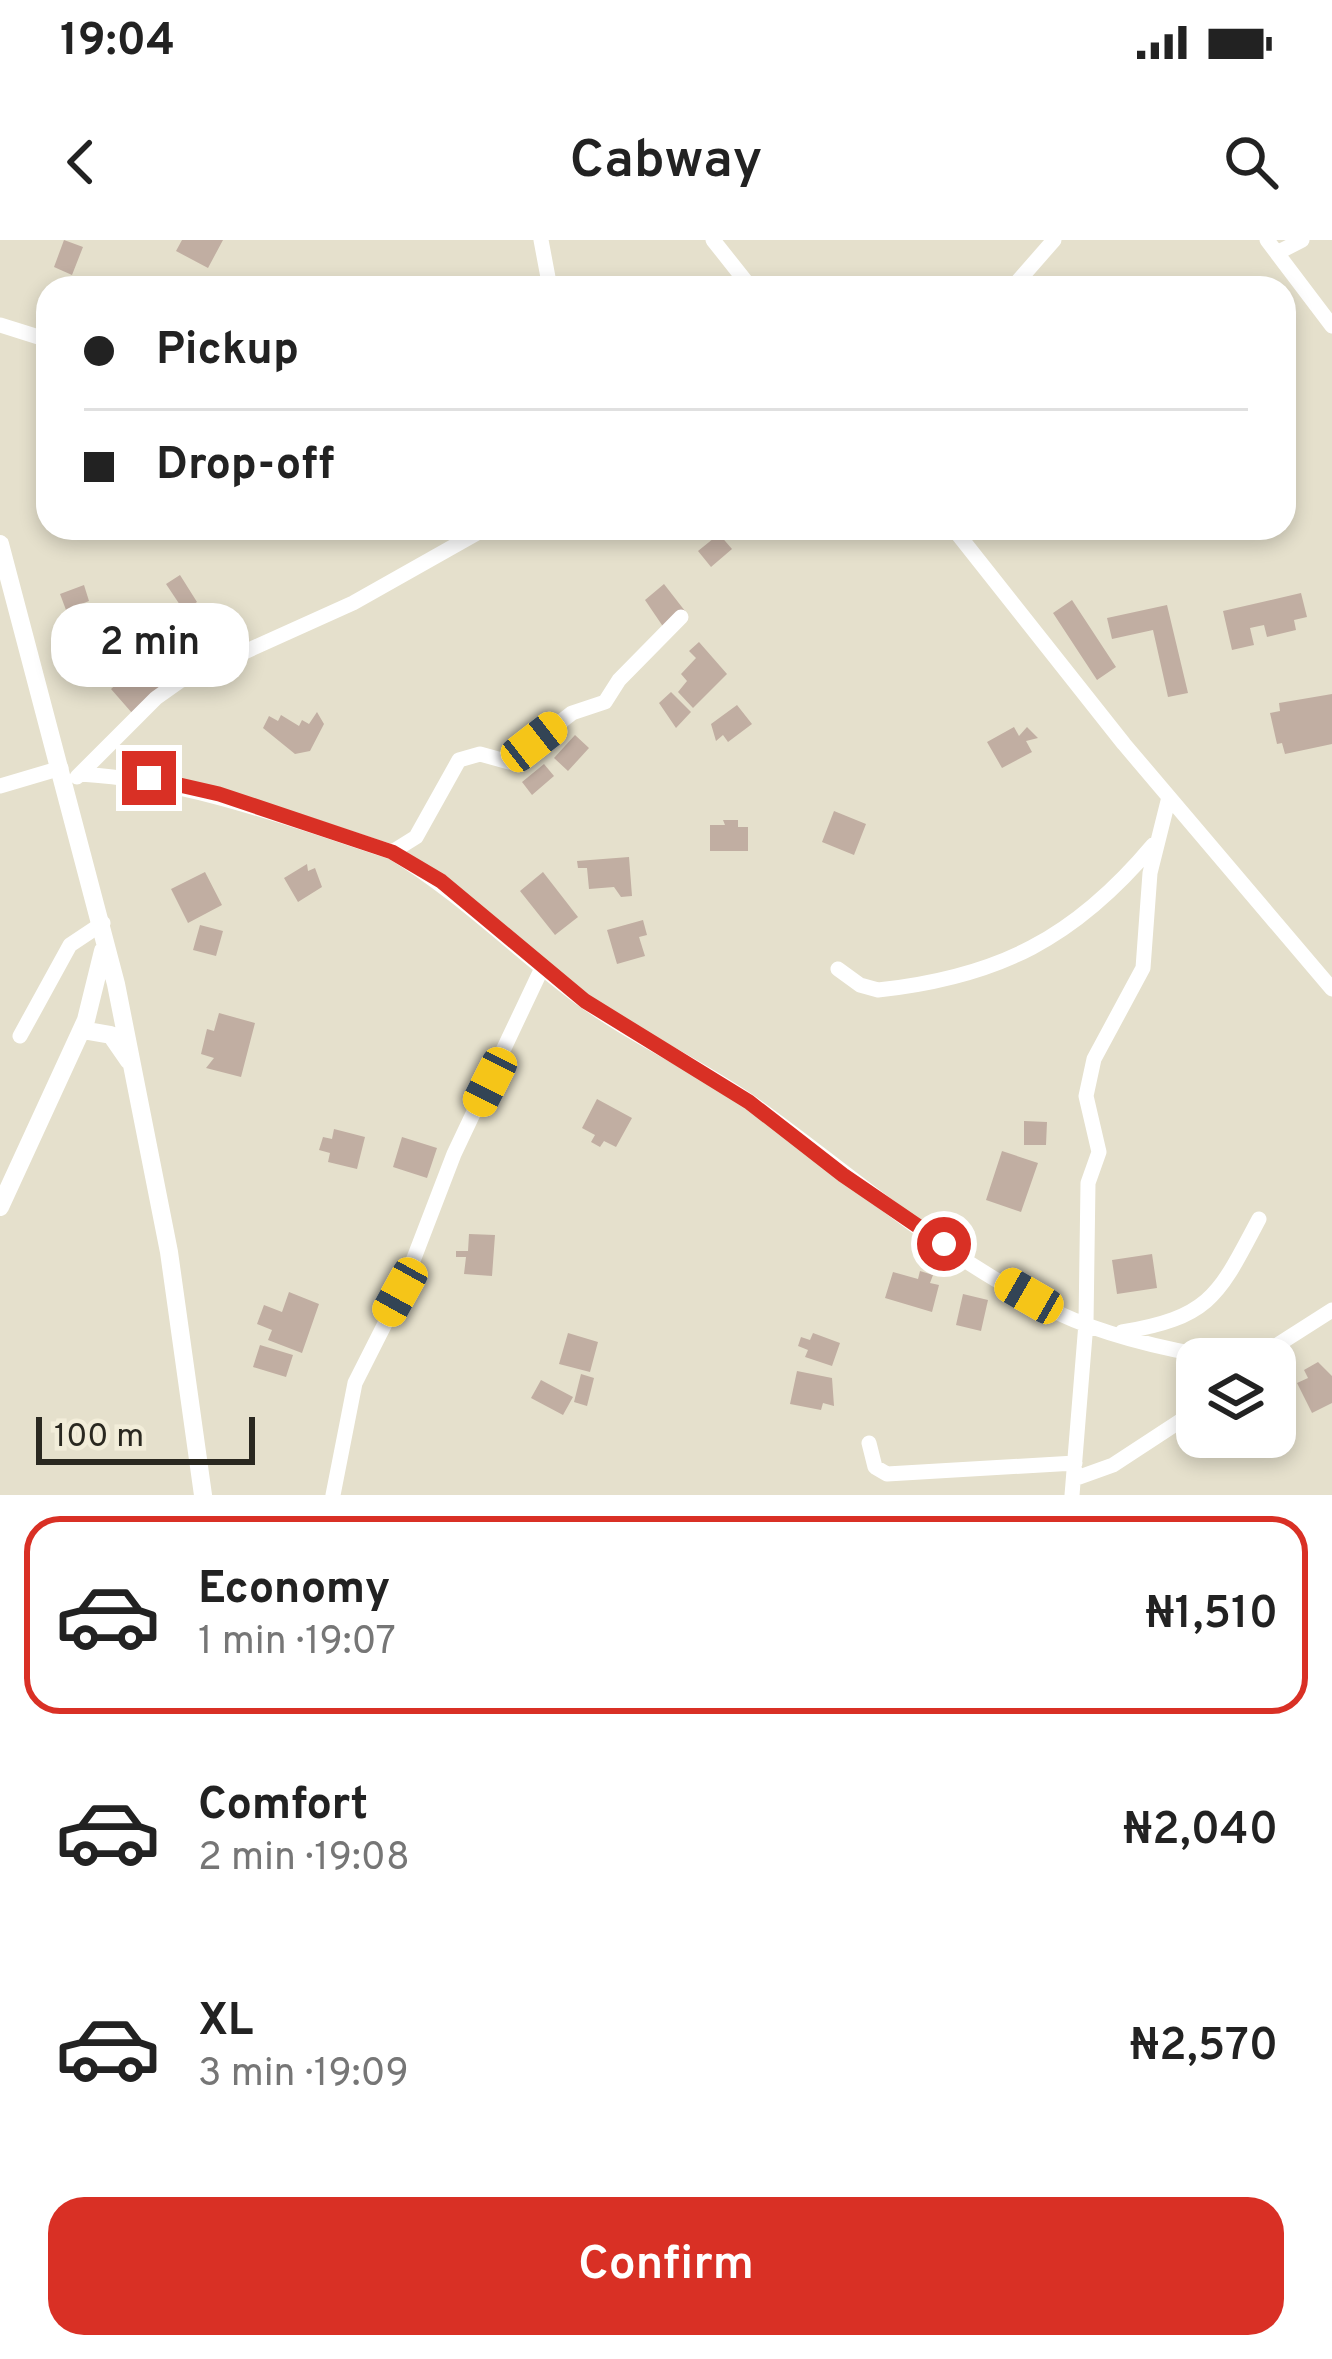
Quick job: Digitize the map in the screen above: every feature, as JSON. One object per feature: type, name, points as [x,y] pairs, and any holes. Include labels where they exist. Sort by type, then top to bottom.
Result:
[{"type":"main road","points":[[0,544],[69,776],[103,923],[169,1252],[203,1495]]},
{"type":"main road","points":[[0,1207],[73,1050],[98,984],[103,923]]},
{"type":"main road","points":[[73,1050],[109,1005],[116,984]]},
{"type":"main road","points":[[88,1031],[111,1036],[134,1071]]},
{"type":"street","points":[[541,240],[548,276]]},
{"type":"street","points":[[713,240],[742,276]]},
{"type":"street","points":[[1022,276],[1054,240]]},
{"type":"street","points":[[1294,276],[1272,246],[1303,240]]},
{"type":"street","points":[[1296,278],[1332,326]]},
{"type":"street","points":[[0,325],[36,336]]},
{"type":"street","points":[[69,776],[179,681],[353,603],[465,540]]},
{"type":"street","points":[[962,540],[1168,797],[1332,989]]},
{"type":"street","points":[[392,852],[416,837],[459,760],[480,754],[509,762],[572,713],[595,709],[681,616]]},
{"type":"street","points":[[0,786],[69,776],[149,778],[219,794],[392,852],[441,881],[585,1001],[749,1102],[843,1175],[973,1263],[1058,1313],[1113,1334],[1176,1348]]},
{"type":"street","points":[[1072,1484],[1086,1323],[1088,1183],[1099,1152],[1086,1096],[1101,1044],[1142,968],[1150,873],[1168,797]]},
{"type":"street","points":[[838,969],[860,986],[878,990],[999,965],[1094,909],[1158,838]]},
{"type":"street","points":[[20,1036],[70,945],[103,923]]},
{"type":"street","points":[[333,1495],[355,1383],[400,1292],[454,1154],[542,968]]},
{"type":"street","points":[[1113,1334],[1176,1320],[1215,1297],[1226,1285],[1259,1219]]},
{"type":"street","points":[[1289,1338],[1332,1310]]},
{"type":"street","points":[[869,1443],[875,1467],[887,1474],[1072,1484],[1113,1465],[1176,1424]]},
{"type":"building","points":[[64,240],[83,247],[72,275],[54,267]]},
{"type":"building","points":[[182,240],[223,240],[208,268],[176,251]]},
{"type":"building","points":[[712,540],[724,540],[732,549],[711,567],[698,551]]},
{"type":"building","points":[[180,575],[197,602],[184,611],[166,584]]},
{"type":"building","points":[[664,584],[685,611],[664,628],[645,600]]},
{"type":"building","points":[[84,585],[89,601],[66,610],[60,594]]},
{"type":"building","points":[[1301,593],[1307,617],[1294,620],[1296,630],[1267,637],[1264,625],[1250,628],[1254,645],[1232,650],[1223,611]]},
{"type":"building","points":[[1072,600],[1116,667],[1097,680],[1053,613]]},
{"type":"building","points":[[1167,605],[1188,693],[1168,697],[1153,630],[1112,639],[1107,618]]},
{"type":"building","points":[[699,642],[727,674],[693,708],[678,692],[687,681],[681,674],[696,658],[689,651]]},
{"type":"building","points":[[138,657],[163,686],[132,713],[111,689],[121,680],[115,673],[120,666]]},
{"type":"building","points":[[671,692],[691,712],[676,728],[659,703]]},
{"type":"building","points":[[1332,694],[1332,744],[1285,754],[1282,743],[1277,744],[1270,713],[1280,711],[1279,703]]},
{"type":"building","points":[[737,705],[752,724],[728,742],[723,735],[716,741],[711,724]]},
{"type":"building","points":[[317,712],[324,724],[310,751],[295,754],[263,728],[269,716],[278,721],[281,715],[299,726],[302,720],[309,724]]},
{"type":"building","points":[[1014,727],[1019,736],[1027,727],[1038,738],[1026,741],[1032,752],[1002,768],[987,742]]},
{"type":"building","points":[[575,735],[589,748],[568,771],[554,758]]},
{"type":"building","points":[[544,764],[554,776],[532,795],[522,782]]},
{"type":"building","points":[[834,811],[866,824],[854,855],[822,842]]},
{"type":"building","points":[[723,820],[738,820],[738,827],[748,827],[748,851],[710,851],[710,825],[725,825]]},
{"type":"building","points":[[629,857],[632,896],[621,897],[614,887],[589,889],[587,868],[578,868],[577,861]]},
{"type":"building","points":[[307,864],[308,871],[315,868],[322,887],[298,902],[284,878]]},
{"type":"building","points":[[205,872],[222,905],[188,923],[171,889]]},
{"type":"building","points":[[543,872],[578,917],[555,935],[520,891]]},
{"type":"building","points":[[643,920],[647,935],[639,937],[645,956],[617,964],[607,930]]},
{"type":"building","points":[[200,925],[223,931],[216,956],[193,950]]},
{"type":"building","points":[[219,1013],[255,1023],[241,1077],[206,1068],[214,1058],[201,1054],[207,1029],[214,1031]]},
{"type":"building","points":[[597,1099],[632,1118],[616,1147],[591,1142],[595,1135],[582,1128]]},
{"type":"building","points":[[1024,1121],[1047,1122],[1046,1145],[1024,1145]]},
{"type":"building","points":[[334,1129],[365,1137],[357,1169],[328,1162],[330,1153],[319,1150],[323,1137],[332,1139]]},
{"type":"building","points":[[402,1137],[437,1148],[427,1178],[393,1167]]},
{"type":"building","points":[[1002,1151],[1038,1163],[1021,1212],[986,1200]]},
{"type":"building","points":[[469,1234],[495,1235],[492,1276],[464,1274],[466,1257],[456,1257],[456,1251],[468,1251]]},
{"type":"building","points":[[1152,1254],[1157,1288],[1117,1294],[1112,1260]]},
{"type":"building","points":[[920,1271],[933,1275],[930,1283],[939,1285],[932,1312],[885,1298],[893,1272],[918,1279]]},
{"type":"building","points":[[289,1292],[319,1304],[302,1353],[268,1340],[272,1330],[257,1324],[264,1305],[282,1312]]},
{"type":"building","points":[[963,1294],[988,1300],[981,1331],[956,1325]]},
{"type":"building","points":[[568,1333],[598,1342],[590,1372],[559,1364]]},
{"type":"building","points":[[813,1333],[840,1343],[832,1366],[805,1357],[808,1350],[798,1346],[801,1337],[810,1340]]},
{"type":"building","points":[[260,1345],[293,1355],[286,1377],[253,1367]]},
{"type":"building","points":[[1318,1362],[1332,1376],[1332,1403],[1312,1413],[1297,1383],[1308,1378],[1304,1370]]},
{"type":"building","points":[[797,1371],[832,1378],[834,1406],[823,1403],[821,1410],[790,1404]]},
{"type":"building","points":[[581,1374],[594,1378],[587,1406],[574,1402]]},
{"type":"building","points":[[541,1380],[573,1397],[563,1415],[531,1398]]},
{"type":"route","points":[[149,778],[219,794],[392,852],[441,881],[585,1001],[749,1102],[843,1175],[944,1244]]}]
